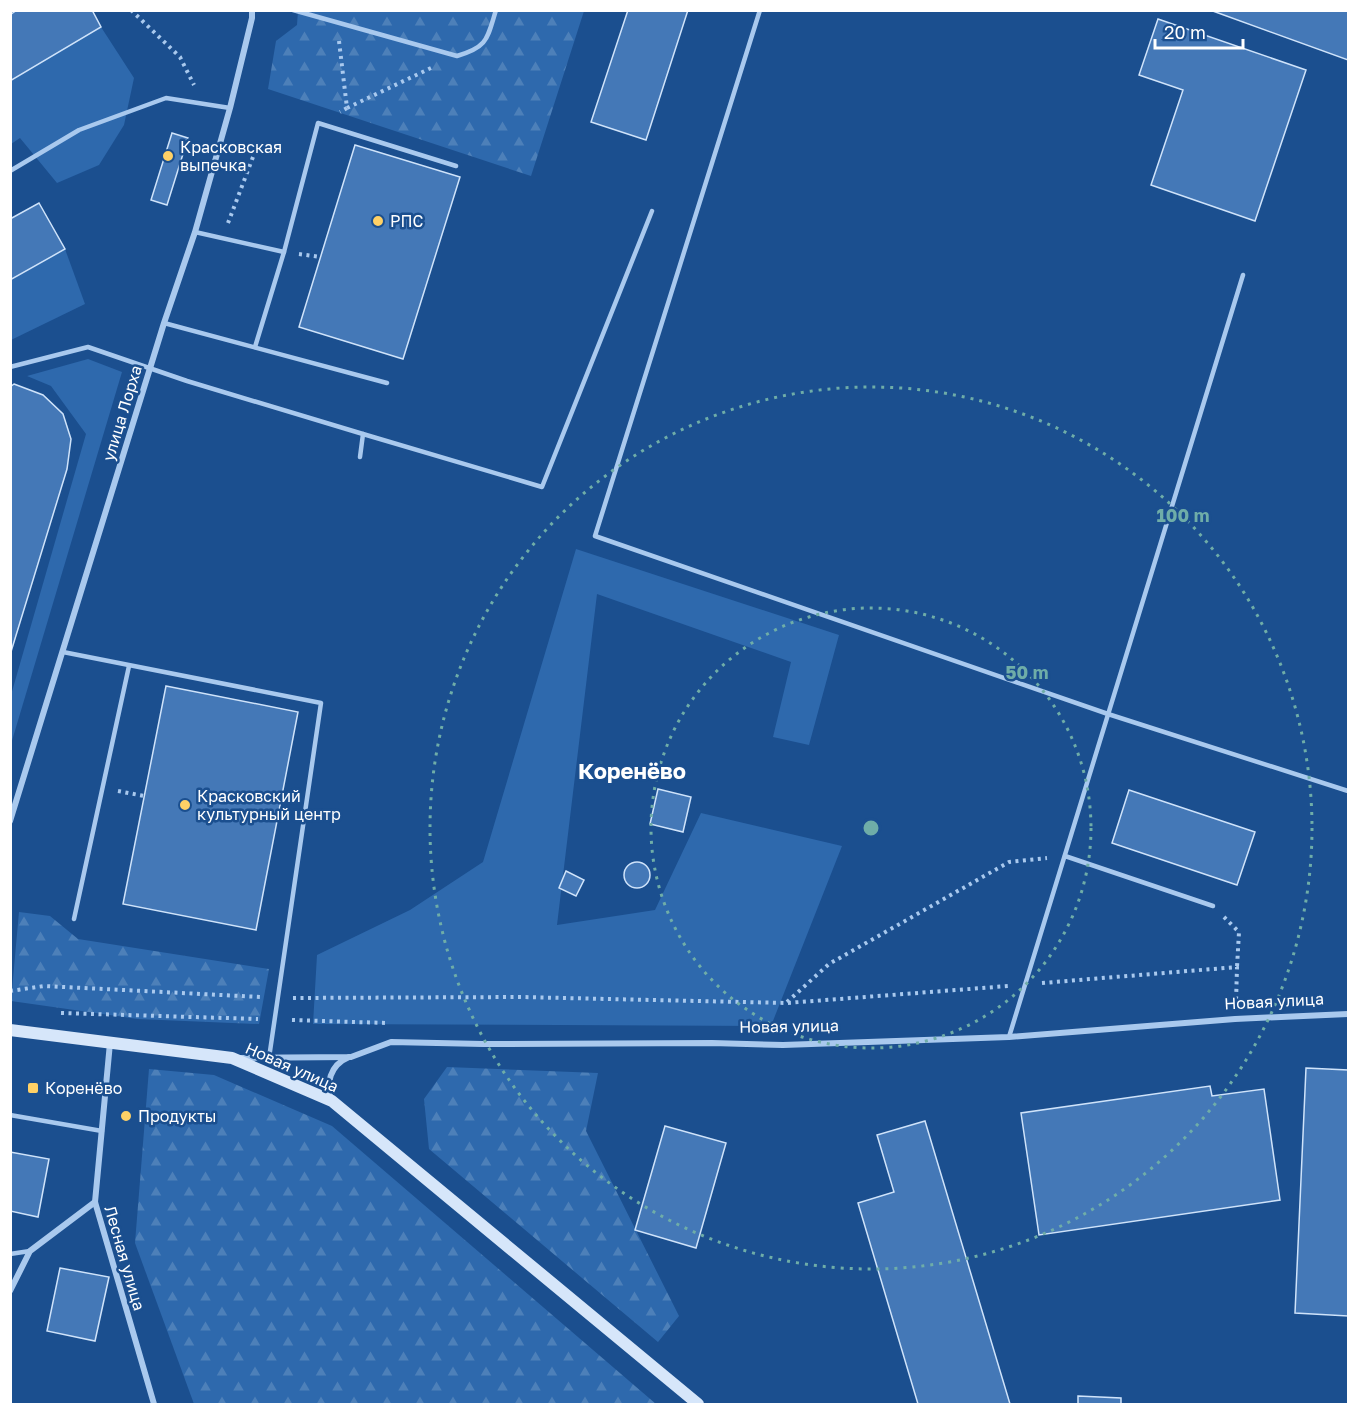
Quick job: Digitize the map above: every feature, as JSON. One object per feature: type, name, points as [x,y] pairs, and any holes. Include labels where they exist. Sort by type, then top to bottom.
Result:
[{"type":"main road","name":"Новая улица","points":[[10,1030],[232,1058],[332,1101],[698,1404]]},
{"type":"street","name":"улица Лорха","points":[[10,821],[164,323],[195,232],[230,108],[252,10]]},
{"type":"street","name":"Новая улица","points":[[232,1058],[351,1057],[391,1042],[783,1045],[1009,1037],[1235,1019],[1348,1014]]},
{"type":"street","name":"Лесная улица","points":[[110,1043],[95,1202],[154,1404]]},
{"type":"street","points":[[332,1101],[328,1092],[328,1080],[343,1060],[351,1057]]},
{"type":"street","points":[[10,1291],[30,1251],[95,1202]]},
{"type":"lane","points":[[294,10],[457,56],[470,52],[487,41],[496,10]]},
{"type":"lane","points":[[760,10],[596,536],[1108,714],[1348,791]]},
{"type":"lane","points":[[10,171],[79,130],[166,98],[230,108]]},
{"type":"lane","points":[[255,347],[284,252],[318,123],[456,166]]},
{"type":"lane","points":[[10,367],[88,347],[150,369],[543,488],[652,212]]},
{"type":"lane","points":[[195,232],[284,252]]},
{"type":"lane","points":[[1009,1037],[1243,275]]},
{"type":"lane","points":[[164,323],[387,383]]},
{"type":"lane","points":[[360,457],[363,434]]},
{"type":"lane","points":[[63,652],[321,703],[269,1058]]},
{"type":"lane","points":[[74,920],[129,666]]},
{"type":"lane","points":[[1065,856],[1213,906]]},
{"type":"lane","points":[[10,1115],[102,1131]]},
{"type":"lane","points":[[10,1254],[30,1251]]},
{"type":"path","points":[[131,10],[180,57],[202,103]]},
{"type":"path","points":[[337,22],[347,108]]},
{"type":"path","points":[[318,123],[457,56]]},
{"type":"path","points":[[223,238],[252,157]]},
{"type":"path","points":[[103,789],[144,796]]},
{"type":"path","points":[[787,1003],[829,964],[1009,862],[1065,856]]},
{"type":"path","points":[[1213,906],[1239,932],[1235,1019]]},
{"type":"path","points":[[10,991],[44,987],[278,998],[520,997],[787,1003],[1237,967]]},
{"type":"green space","points":[[298,11],[584,11],[531,176],[268,89],[276,41],[297,25]]},
{"type":"green space","points":[[101,27],[134,78],[124,125],[99,165],[57,183],[20,138],[11,144],[10,81]]},
{"type":"green space","points":[[65,249],[85,304],[11,340],[11,280]]},
{"type":"green space","points":[[88,359],[122,372],[11,744],[11,695],[86,434],[51,386],[27,376]]},
{"type":"green space","points":[[576,549],[839,635],[809,745],[773,737],[791,662],[597,594],[557,925],[655,910],[701,813],[842,846],[771,1026],[313,1024],[317,955],[410,910],[483,862]]},
{"type":"green space","points":[[19,912],[50,916],[78,939],[269,969],[259,1024],[138,1019],[11,1001]]},
{"type":"green space","points":[[447,1067],[598,1073],[586,1131],[679,1316],[658,1342],[429,1149],[424,1099]]},
{"type":"green space","points":[[149,1069],[214,1075],[332,1126],[656,1404],[194,1404],[135,1243]]},
{"type":"building","points":[[17,10],[92,10],[101,27],[10,81],[10,15]]},
{"type":"building","points":[[628,10],[688,10],[646,140],[591,122]]},
{"type":"building","points":[[1210,10],[1348,10],[1348,60]]},
{"type":"building","points":[[1158,19],[1306,70],[1255,221],[1151,185],[1183,90],[1139,75]]},
{"type":"building","points":[[172,133],[188,138],[167,205],[151,200]]},
{"type":"building","points":[[355,145],[460,177],[403,359],[299,327]]},
{"type":"building","points":[[39,203],[65,249],[10,280],[10,219]]},
{"type":"building","points":[[14,384],[43,395],[63,414],[71,439],[67,469],[10,655],[10,387]]},
{"type":"building","points":[[166,686],[298,712],[256,930],[123,904]]},
{"type":"building","points":[[658,789],[691,797],[683,832],[650,824]]},
{"type":"building","points":[[1129,790],[1255,832],[1237,885],[1112,843]]},
{"type":"building","points":[[637,862],[646,866],[650,875],[646,884],[637,888],[628,884],[624,875],[628,866]]},
{"type":"building","points":[[566,871],[584,880],[576,896],[559,888]]},
{"type":"building","points":[[1306,1068],[1348,1070],[1348,1316],[1295,1313]]},
{"type":"building","points":[[1210,1086],[1212,1096],[1264,1089],[1280,1200],[1039,1235],[1021,1113]]},
{"type":"building","points":[[925,1121],[1010,1404],[918,1404],[858,1203],[894,1192],[877,1135]]},
{"type":"building","points":[[665,1126],[726,1143],[696,1248],[635,1230]]},
{"type":"building","points":[[10,1152],[49,1159],[38,1217],[10,1211]]},
{"type":"building","points":[[60,1268],[109,1277],[95,1341],[47,1331]]},
{"type":"building","points":[[1078,1396],[1121,1398],[1121,1404],[1078,1404]]},
{"type":"place","name":"Красковская выпечка","points":[[168,156]]},
{"type":"place","name":"РПС","points":[[378,221]]},
{"type":"place","name":"Красковский культурный центр","points":[[185,805]]},
{"type":"place","name":"Коренёво","points":[[33,1088]]},
{"type":"place","name":"Продукты","points":[[126,1116]]},
{"type":"district","name":"Коренёво","points":[[632,771]]}]
